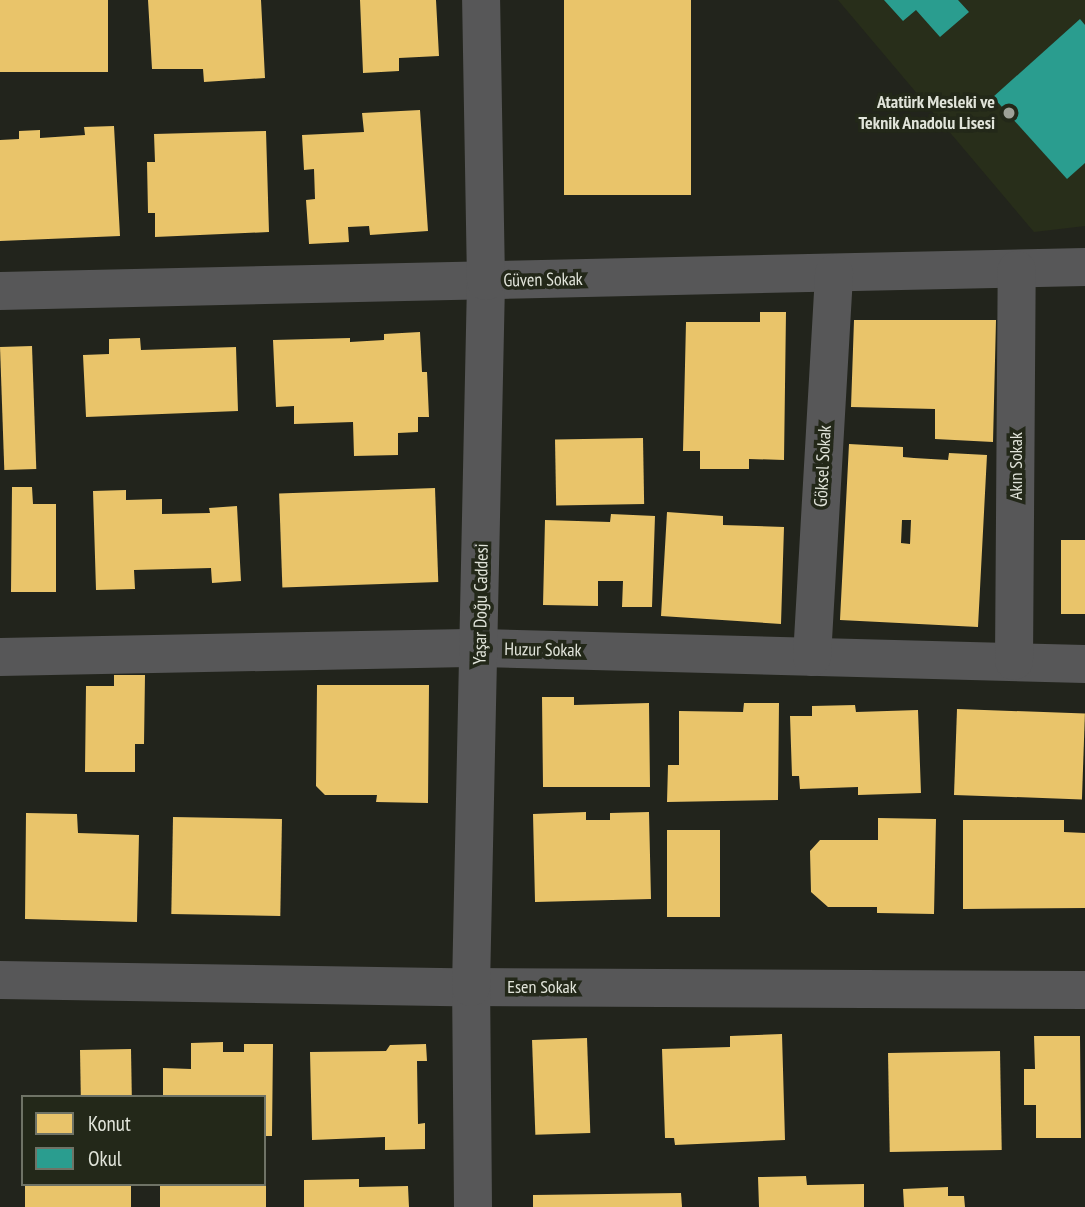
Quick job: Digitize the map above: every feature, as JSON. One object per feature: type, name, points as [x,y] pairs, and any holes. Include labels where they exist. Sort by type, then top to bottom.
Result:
[{"type":"street","name":"Yaşar Doğu Caddesi","points":[[473,1207],[471,987],[481,648],[486,281],[481,0]]},
{"type":"street","name":"Güven Sokak","points":[[0,291],[1085,267]]},
{"type":"street","name":"Akın Sokak","points":[[1014,661],[1017,270]]},
{"type":"street","name":"Göksel Sokak","points":[[812,657],[834,274]]},
{"type":"street","name":"Huzur Sokak","points":[[0,657],[481,648],[1085,664]]},
{"type":"street","name":"Esen Sokak","points":[[0,980],[471,987],[1085,990]]},
{"type":"shaded area","name":"Atatürk Mesleki ve Teknik Anadolu Lisesi","points":[[838,0],[1085,0],[1085,226],[1034,232]]},
{"type":"building: Konut","points":[[0,0],[108,0],[108,72],[0,72]]},
{"type":"building: Konut","points":[[148,0],[261,0],[265,78],[204,82],[203,69],[152,69]]},
{"type":"building: Konut","points":[[360,0],[436,0],[439,56],[399,58],[399,71],[363,73]]},
{"type":"building: Konut","points":[[564,0],[691,0],[691,195],[564,195]]},
{"type":"building: Konut","points":[[420,110],[428,231],[370,235],[369,226],[348,227],[349,242],[309,244],[306,200],[315,199],[314,169],[304,170],[302,135],[364,132],[362,113]]},
{"type":"building: Konut","points":[[114,126],[120,236],[0,241],[0,140],[19,139],[19,131],[40,130],[40,138],[85,135],[84,127]]},
{"type":"building: Konut","points":[[266,131],[269,232],[155,237],[155,213],[148,213],[147,162],[155,162],[154,134]]},
{"type":"building: Konut","points":[[760,312],[786,312],[784,460],[749,459],[749,469],[700,469],[700,451],[683,451],[686,322],[760,322]]},
{"type":"building: Konut","points":[[854,320],[996,320],[993,442],[935,439],[935,409],[851,407]]},
{"type":"building: Konut","points":[[420,332],[422,372],[427,372],[429,417],[418,417],[418,432],[398,433],[398,455],[354,456],[353,422],[294,424],[294,406],[276,407],[273,340],[350,338],[350,342],[384,340],[384,334]]},
{"type":"building: Konut","points":[[140,338],[141,350],[236,347],[238,411],[86,417],[83,355],[109,354],[109,339]]},
{"type":"building: Konut","points":[[32,346],[36,469],[4,470],[0,347]]},
{"type":"building: Konut","points":[[643,438],[644,504],[556,506],[555,440]]},
{"type":"building: Konut","points":[[849,444],[903,447],[903,457],[914,458],[948,460],[949,453],[987,455],[978,627],[840,620]],"holes":[[[902,520],[911,520],[910,544],[901,543]]]},
{"type":"building: Konut","points":[[12,487],[32,487],[33,504],[56,504],[56,592],[11,592]]},
{"type":"building: Konut","points":[[435,488],[438,582],[282,587],[279,493]]},
{"type":"building: Konut","points":[[126,490],[126,500],[162,499],[162,514],[210,513],[209,508],[237,506],[241,581],[212,583],[211,568],[134,570],[135,589],[96,590],[93,491]]},
{"type":"building: Konut","points":[[667,512],[723,516],[723,525],[784,527],[781,624],[661,616]]},
{"type":"building: Konut","points":[[611,514],[655,516],[652,607],[622,607],[623,581],[598,581],[598,606],[543,605],[545,520],[610,522]]},
{"type":"building: Konut","points":[[1061,540],[1085,540],[1085,614],[1061,614]]},
{"type":"building: Konut","points":[[114,675],[145,675],[144,744],[135,744],[135,772],[85,772],[86,686],[114,686]]},
{"type":"building: Konut","points":[[317,685],[429,685],[428,803],[376,802],[377,795],[325,795],[316,786]]},
{"type":"building: Konut","points":[[542,697],[574,697],[574,705],[649,703],[650,787],[543,787]]},
{"type":"building: Konut","points":[[744,703],[779,703],[778,800],[667,802],[668,765],[679,765],[679,711],[743,712]]},
{"type":"building: Konut","points":[[855,705],[856,712],[918,710],[921,793],[858,795],[858,787],[800,789],[799,776],[792,776],[790,716],[812,716],[812,706]]},
{"type":"building: Konut","points":[[957,709],[1085,713],[1082,799],[954,795]]},
{"type":"building: Konut","points":[[586,812],[586,820],[610,820],[610,813],[649,812],[651,899],[535,902],[533,814]]},
{"type":"building: Konut","points":[[26,813],[77,814],[78,833],[139,835],[137,922],[25,919]]},
{"type":"building: Konut","points":[[173,817],[282,819],[280,916],[171,914]]},
{"type":"building: Konut","points":[[878,818],[936,819],[934,914],[877,913],[877,907],[828,907],[811,892],[810,851],[820,840],[878,840]]},
{"type":"building: Konut","points":[[963,820],[1064,820],[1064,832],[1085,833],[1085,908],[963,909]]},
{"type":"building: Konut","points":[[667,830],[720,830],[720,917],[667,917]]},
{"type":"building: Konut","points":[[782,1034],[785,1140],[675,1145],[674,1138],[665,1138],[662,1049],[730,1047],[730,1036]]},
{"type":"building: Konut","points":[[1034,1036],[1080,1036],[1081,1138],[1036,1138],[1036,1105],[1024,1105],[1024,1069],[1035,1069]]},
{"type":"building: Konut","points":[[587,1038],[590,1133],[535,1135],[532,1040]]},
{"type":"building: Konut","points":[[223,1042],[223,1052],[244,1052],[244,1044],[273,1044],[272,1136],[266,1136],[266,1095],[163,1095],[163,1068],[191,1069],[191,1043]]},
{"type":"building: Konut","points":[[426,1044],[427,1061],[417,1061],[418,1124],[425,1123],[425,1149],[385,1150],[385,1137],[312,1140],[310,1052],[386,1051],[390,1045]]},
{"type":"building: Konut","points":[[131,1049],[132,1095],[81,1095],[80,1050]]},
{"type":"building: Konut","points":[[1000,1051],[1002,1150],[890,1152],[888,1053]]},
{"type":"building: Konut","points":[[806,1176],[807,1185],[864,1184],[864,1207],[759,1207],[758,1177]]},
{"type":"building: Konut","points":[[359,1179],[359,1187],[408,1186],[409,1207],[304,1207],[304,1180]]},
{"type":"building: Konut","points":[[25,1186],[131,1186],[131,1207],[25,1207]]},
{"type":"building: Konut","points":[[160,1186],[266,1186],[266,1207],[160,1207]]},
{"type":"building: Konut","points":[[948,1187],[948,1196],[964,1196],[965,1207],[904,1207],[903,1189]]},
{"type":"building: Konut","points":[[681,1193],[682,1207],[533,1207],[533,1195]]},
{"type":"building: Okul","points":[[884,0],[958,0],[969,12],[940,37],[916,10],[903,21]]},
{"type":"building: Okul","points":[[1080,19],[1085,25],[1085,163],[1067,179],[993,97]]},
{"type":"place","name":"Atatürk Mesleki ve Teknik Anadolu Lisesi","points":[[1009,113]]}]
